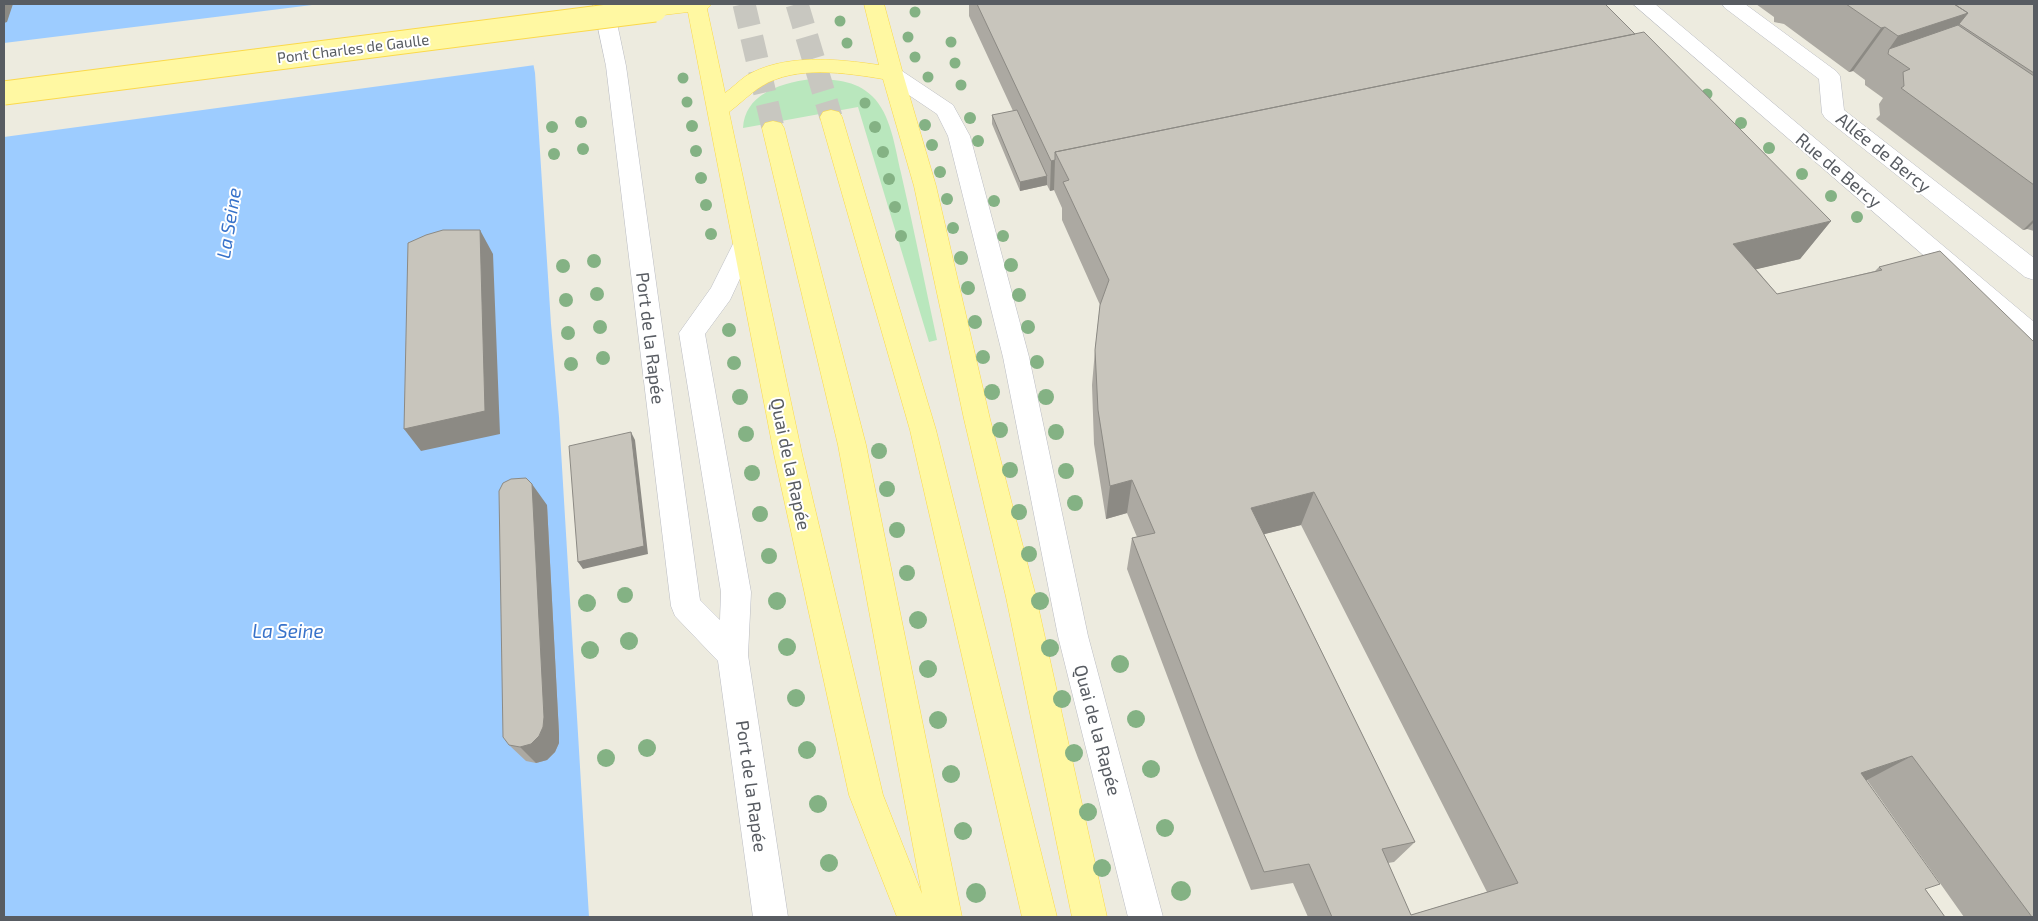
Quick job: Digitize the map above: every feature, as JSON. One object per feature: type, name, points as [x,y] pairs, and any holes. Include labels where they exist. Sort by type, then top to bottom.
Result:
[{"type":"main road","name":"Pont Charles de Gaulle","points":[[4,93],[698,4]]},
{"type":"main road","name":"Quai de la Rapée","points":[[698,4],[788,454],[866,795],[914,917]]},
{"type":"main road","points":[[874,4],[892,74],[925,186],[977,419],[1021,597],[1090,917]]},
{"type":"main road","points":[[718,110],[756,80],[786,70],[819,67],[857,68],[892,74]]},
{"type":"main road","points":[[831,117],[923,430],[1040,917]]},
{"type":"main road","points":[[773,128],[852,445],[944,917]]},
{"type":"street","name":"Port de la Rapée","points":[[604,4],[616,66],[686,606],[733,655]]},
{"type":"street","name":"Rue de Bercy","points":[[1643,4],[2034,336]]},
{"type":"street","name":"Allée de Bercy","points":[[1732,4],[1830,76],[1833,113],[2034,270]]},
{"type":"street","name":"Quai de la Rapée","points":[[892,74],[945,110],[959,136],[1016,357],[1074,636],[1146,917]]},
{"type":"street","name":"Port de la Rapée","points":[[745,242],[721,293],[692,333],[736,592],[733,655],[771,917]]},
{"type":"green space","points":[[811,79],[835,80],[859,87],[872,96],[884,112],[894,142],[937,340],[929,342],[858,107],[743,128],[745,116],[750,106],[758,98],[788,83]]},
{"type":"water","name":"La Seine","points":[[4,4],[522,4],[535,73],[551,324],[559,417],[589,917],[4,917]]},
{"type":"pier","points":[[320,4],[525,4],[535,65],[4,137],[4,43]]},
{"type":"building","points":[[977,4],[1605,4],[1635,34],[1055,152],[1055,160],[1051,161]]},
{"type":"building","points":[[1846,4],[1954,4],[1968,13],[1898,36],[1885,27],[1881,28]]},
{"type":"building","points":[[1954,4],[2034,4],[2034,73],[1959,24],[1968,13]]},
{"type":"building","points":[[1958,25],[2034,76],[2034,185],[1901,88],[1904,86],[1903,72],[1910,69],[1888,54],[1889,49]]},
{"type":"building","points":[[1644,32],[1831,221],[1733,244],[1777,294],[1882,270],[1879,267],[1940,251],[2034,342],[2034,917],[2032,917],[1912,756],[1861,773],[1940,884],[1925,889],[1945,917],[1332,917],[1309,864],[1264,872],[1132,538],[1155,533],[1132,480],[1110,486],[1098,410],[1095,350],[1100,305],[1109,280],[1063,182],[1069,180],[1055,152]],"holes":[[[1314,492],[1518,883],[1411,915],[1382,849],[1415,842],[1251,508]]]},
{"type":"building","points":[[1017,110],[1047,176],[1020,182],[992,115]]},
{"type":"building","points":[[443,230],[480,230],[485,411],[404,429],[408,243]]},
{"type":"building","points":[[631,432],[644,546],[578,562],[569,446]]},
{"type":"building","points":[[526,478],[532,484],[544,717],[543,727],[539,736],[531,744],[520,747],[509,745],[503,737],[499,491],[503,483],[511,479]]},
{"type":"tunnel","points":[[744,4],[773,128]]},
{"type":"tunnel","points":[[797,4],[831,117]]}]
